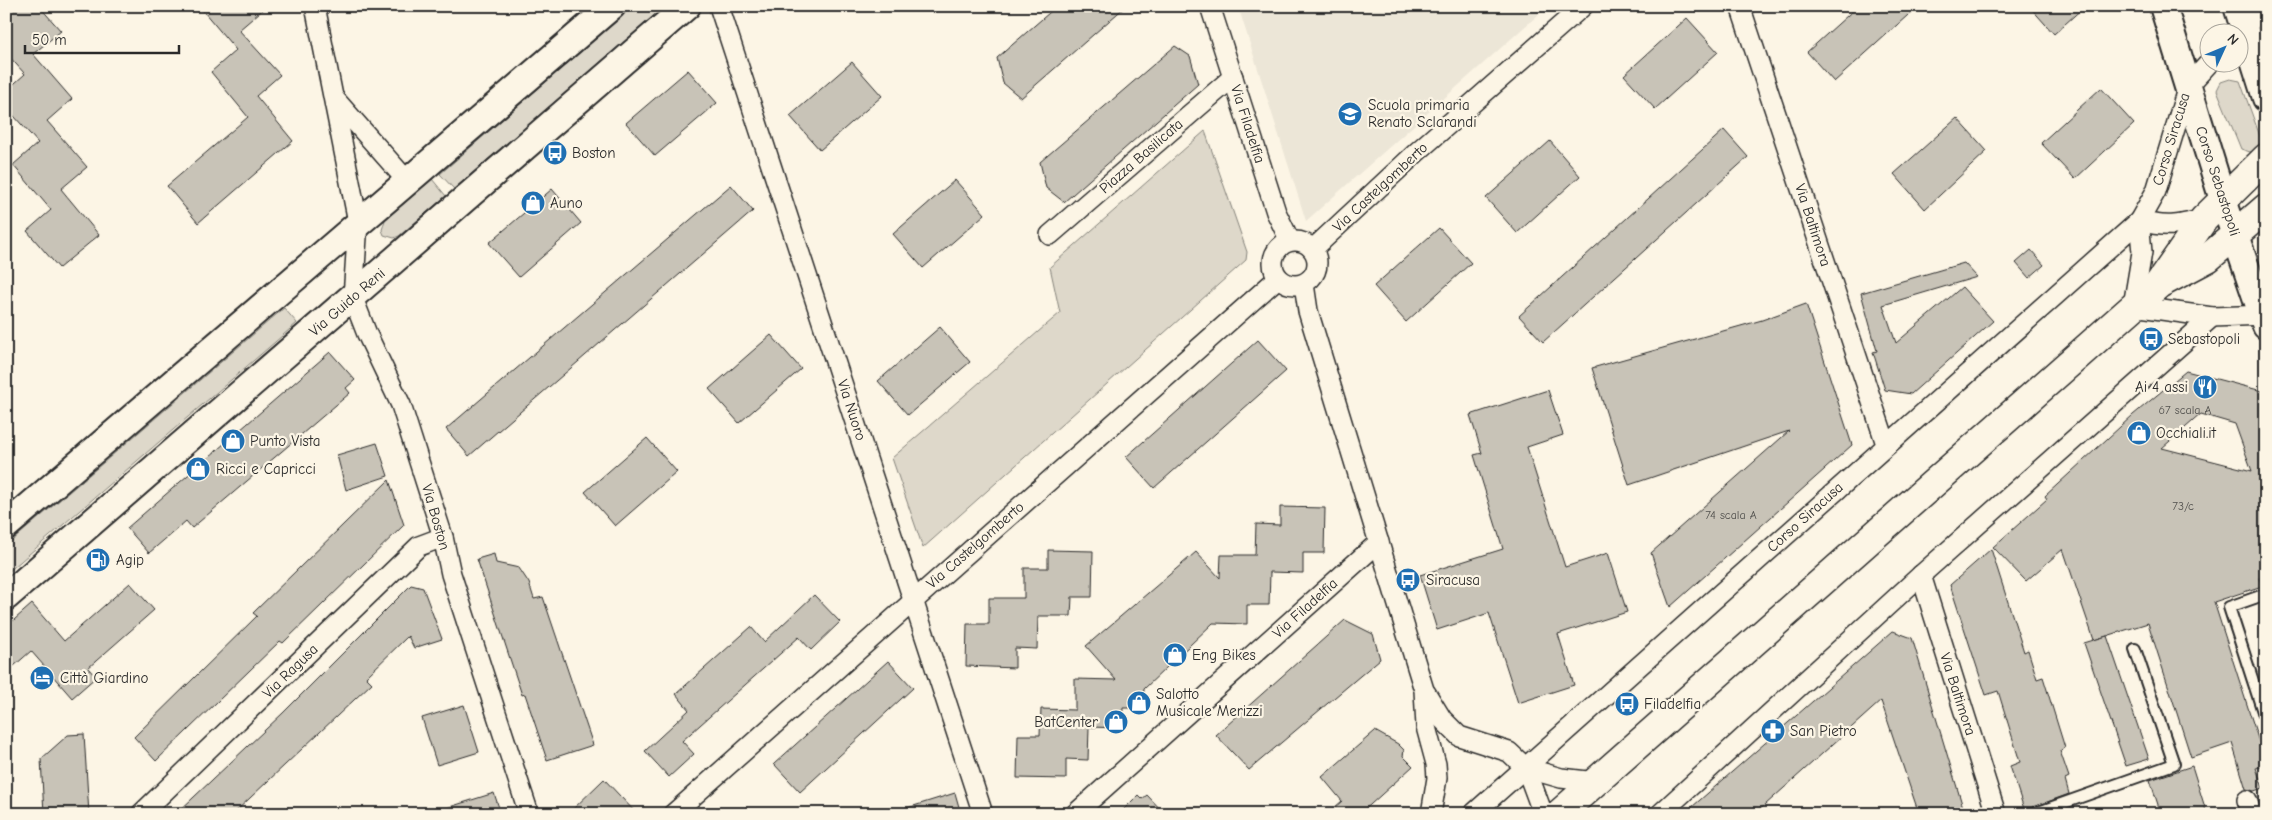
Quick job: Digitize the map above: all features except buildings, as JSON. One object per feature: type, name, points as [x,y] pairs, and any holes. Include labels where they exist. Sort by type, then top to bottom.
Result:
[{"type":"main road","points":[[7,524],[612,6]]},
{"type":"main road","name":"Via Guido Reni","points":[[6,597],[353,298],[687,6]]},
{"type":"main road","name":"Corso Sebastopoli","points":[[2163,6],[2223,200],[2265,319]]},
{"type":"main road","points":[[2250,51],[2266,98]]},
{"type":"main road","points":[[2158,285],[2204,219],[2266,158]]},
{"type":"main road","points":[[1559,814],[2133,306],[2158,285],[2208,258],[2266,208]]},
{"type":"street","name":"Via Boston","points":[[315,6],[358,222],[353,298],[367,334],[401,405],[443,537],[451,574],[529,814]]},
{"type":"street","name":"Via Nuoro","points":[[719,6],[983,814]]},
{"type":"street","name":"Via Filadelfia","points":[[1210,6],[1276,212],[1290,241]]},
{"type":"street","name":"Via Castelgomberto","points":[[1313,249],[1417,152],[1583,6]]},
{"type":"street","name":"Via Baltimora","points":[[1740,6],[1886,444]]},
{"type":"street","points":[[2240,22],[2264,6]]},
{"type":"street","name":"Corso Siracusa","points":[[1473,814],[1886,444],[2139,221],[2156,191],[2188,86],[2201,72]]},
{"type":"street","name":"Piazza Basilicata","points":[[1050,235],[1233,76]]},
{"type":"street","points":[[333,97],[408,182]]},
{"type":"street","points":[[2204,219],[2171,227],[2161,227],[2139,221],[2142,252],[2133,306],[2212,317],[2265,319]]},
{"type":"street","points":[[1290,241],[1305,242],[1313,249],[1317,257],[1317,268],[1312,278],[1304,284],[1288,284],[1278,278],[1273,269],[1274,254],[1280,246],[1290,241]]},
{"type":"street","name":"Via Castelgomberto","points":[[673,814],[1278,278]]},
{"type":"street","points":[[1304,284],[1308,311],[1424,690],[1426,727],[1436,764],[1437,778],[1431,814]]},
{"type":"street","points":[[1660,814],[1921,575],[2212,317]]},
{"type":"street","name":"Via Ragusa","points":[[142,814],[419,546],[443,537]]},
{"type":"street","name":"Via Filadelfia","points":[[1075,814],[1379,542]]},
{"type":"street","name":"Via Baltimora","points":[[1921,575],[1996,814]]},
{"type":"street","points":[[1424,690],[1442,719],[1459,736],[1509,752],[1526,768],[1543,814]]},
{"type":"street","points":[[1526,768],[1561,778],[1596,782]]},
{"type":"lane","points":[[2266,594],[2230,607],[2266,721]]},
{"type":"lane","points":[[2033,814],[2174,764],[2134,649]]},
{"type":"shaded area","points":[[633,6],[665,6],[454,189],[440,174]]},
{"type":"shaded area","name":"Scuola primaria Renato Sclarandi","points":[[1238,6],[1548,6],[1306,221]]},
{"type":"shaded area","points":[[2230,79],[2240,81],[2261,139],[2258,149],[2250,152],[2241,149],[2217,90],[2221,82]]},
{"type":"shaded area","points":[[1205,131],[1247,252],[1246,260],[923,548],[892,458],[1060,313],[1050,267]]},
{"type":"shaded area","points":[[432,179],[446,196],[399,236],[394,238],[384,235],[382,230],[385,220]]},
{"type":"shaded area","points":[[284,308],[297,323],[6,574],[6,546]]},
{"type":"place","name":"Scuola primaria Renato Sclarandi","points":[[1350,114]]},
{"type":"place","name":"Boston","points":[[555,153]]},
{"type":"place","name":"Auno","points":[[533,203]]},
{"type":"place","name":"Sebastopoli","points":[[2151,339]]},
{"type":"place","name":"Ai 4 assi","points":[[2205,387]]},
{"type":"place","name":"Occhiali.it","points":[[2139,433]]},
{"type":"place","name":"Punto Vista","points":[[233,441]]},
{"type":"place","name":"Ricci e Capricci","points":[[198,469]]},
{"type":"place","name":"Agip","points":[[98,560]]},
{"type":"place","name":"Siracusa","points":[[1408,580]]},
{"type":"place","name":"Eng Bikes","points":[[1175,655]]},
{"type":"place","name":"Città Giardino","points":[[42,678]]},
{"type":"place","name":"Salotto Musicale Merizzi","points":[[1139,703]]},
{"type":"place","name":"Filadelfia","points":[[1627,704]]},
{"type":"place","name":"BatCenter","points":[[1116,722]]},
{"type":"place","name":"San Pietro","points":[[1773,731]]}]
